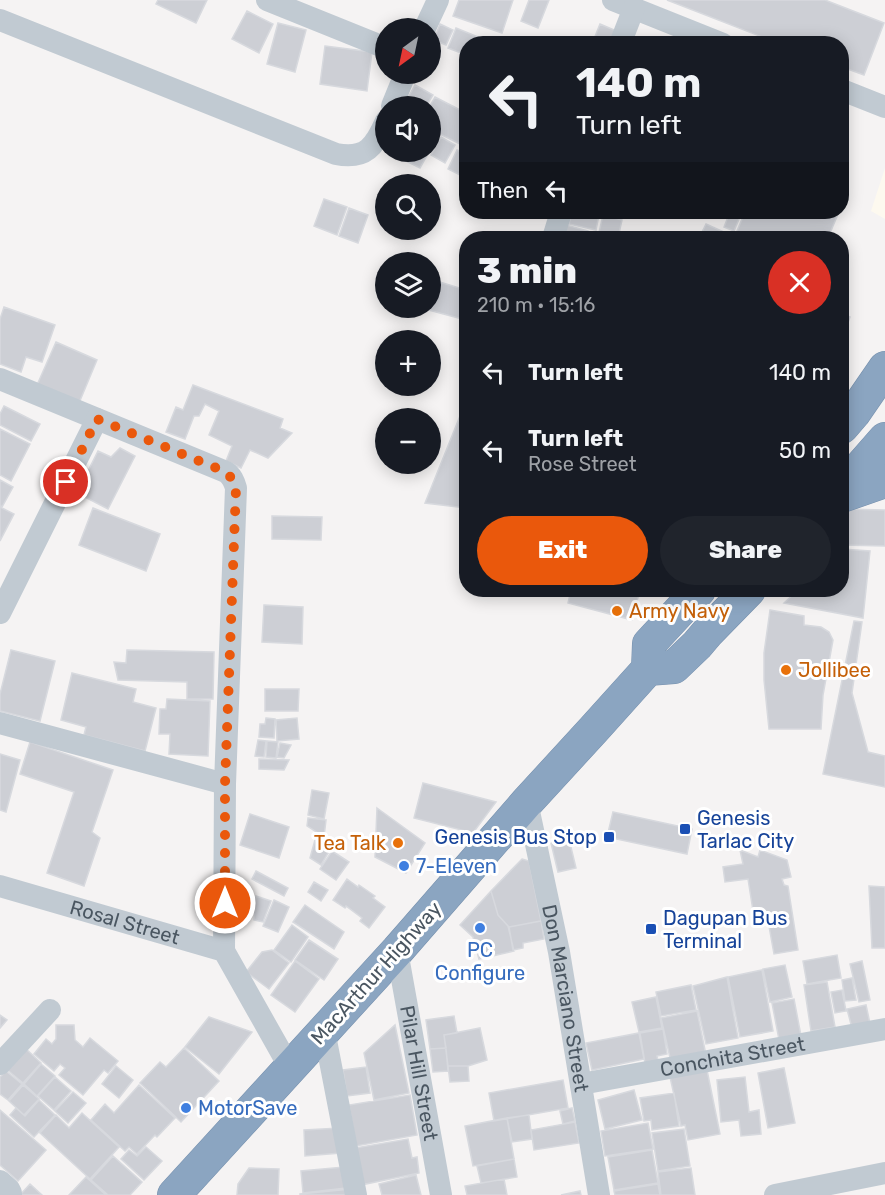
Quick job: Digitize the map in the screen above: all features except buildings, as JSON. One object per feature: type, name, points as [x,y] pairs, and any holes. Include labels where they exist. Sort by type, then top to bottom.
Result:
[{"type":"highway","points":[[849,419],[880,387]]},
{"type":"highway","points":[[849,480],[885,439]]},
{"type":"highway","points":[[849,494],[885,481]]},
{"type":"highway","points":[[693,597],[649,644],[648,669],[674,667],[742,597]]},
{"type":"highway","name":"MacArthur Highway","points":[[174,1195],[397,951],[527,802],[648,669]]},
{"type":"street","points":[[267,0],[375,44]]},
{"type":"street","points":[[430,18],[438,0]]},
{"type":"street","points":[[613,0],[703,36]]},
{"type":"street","points":[[623,36],[634,8]]},
{"type":"street","points":[[0,20],[336,154],[350,157],[362,153],[375,141]]},
{"type":"street","points":[[849,93],[885,107]]},
{"type":"street","points":[[0,379],[226,472],[233,480],[236,488],[225,784],[224,951],[290,1068]]},
{"type":"street","points":[[0,613],[97,419]]},
{"type":"street","points":[[0,723],[225,784]]},
{"type":"street","name":"Don Marciano Street","points":[[527,802],[559,952],[599,1195]]},
{"type":"street","name":"Rosal Street","points":[[0,886],[224,951]]},
{"type":"street","name":"Pilar Hill Street","points":[[397,951],[441,1195]]},
{"type":"street","points":[[0,1064],[50,1010]]},
{"type":"street","name":"Conchita Street","points":[[581,1084],[885,1029]]},
{"type":"street","points":[[324,1030],[356,1195]]},
{"type":"street","points":[[775,1195],[885,1173]]},
{"type":"street","points":[[0,1181],[9,1189],[10,1195]]},
{"type":"shaded area","points":[[885,168],[885,219],[871,211]]},
{"type":"place","name":"Army Navy","points":[[617,611]]},
{"type":"place","name":"Jollibee","points":[[786,670]]},
{"type":"place","name":"Genesis Tarlac City","points":[[685,829]]},
{"type":"place","name":"Genesis Bus Stop","points":[[609,837]]},
{"type":"place","name":"Tea Talk","points":[[398,843]]},
{"type":"place","name":"7-Eleven","points":[[404,866]]},
{"type":"place","name":"PC Configure","points":[[480,928]]},
{"type":"place","name":"Dagupan Bus Terminal","points":[[651,929]]},
{"type":"place","name":"MotorSave","points":[[186,1108]]},
{"type":"route","points":[[66,482],[97,419],[226,472],[233,480],[236,488],[225,784],[225,903]]}]
